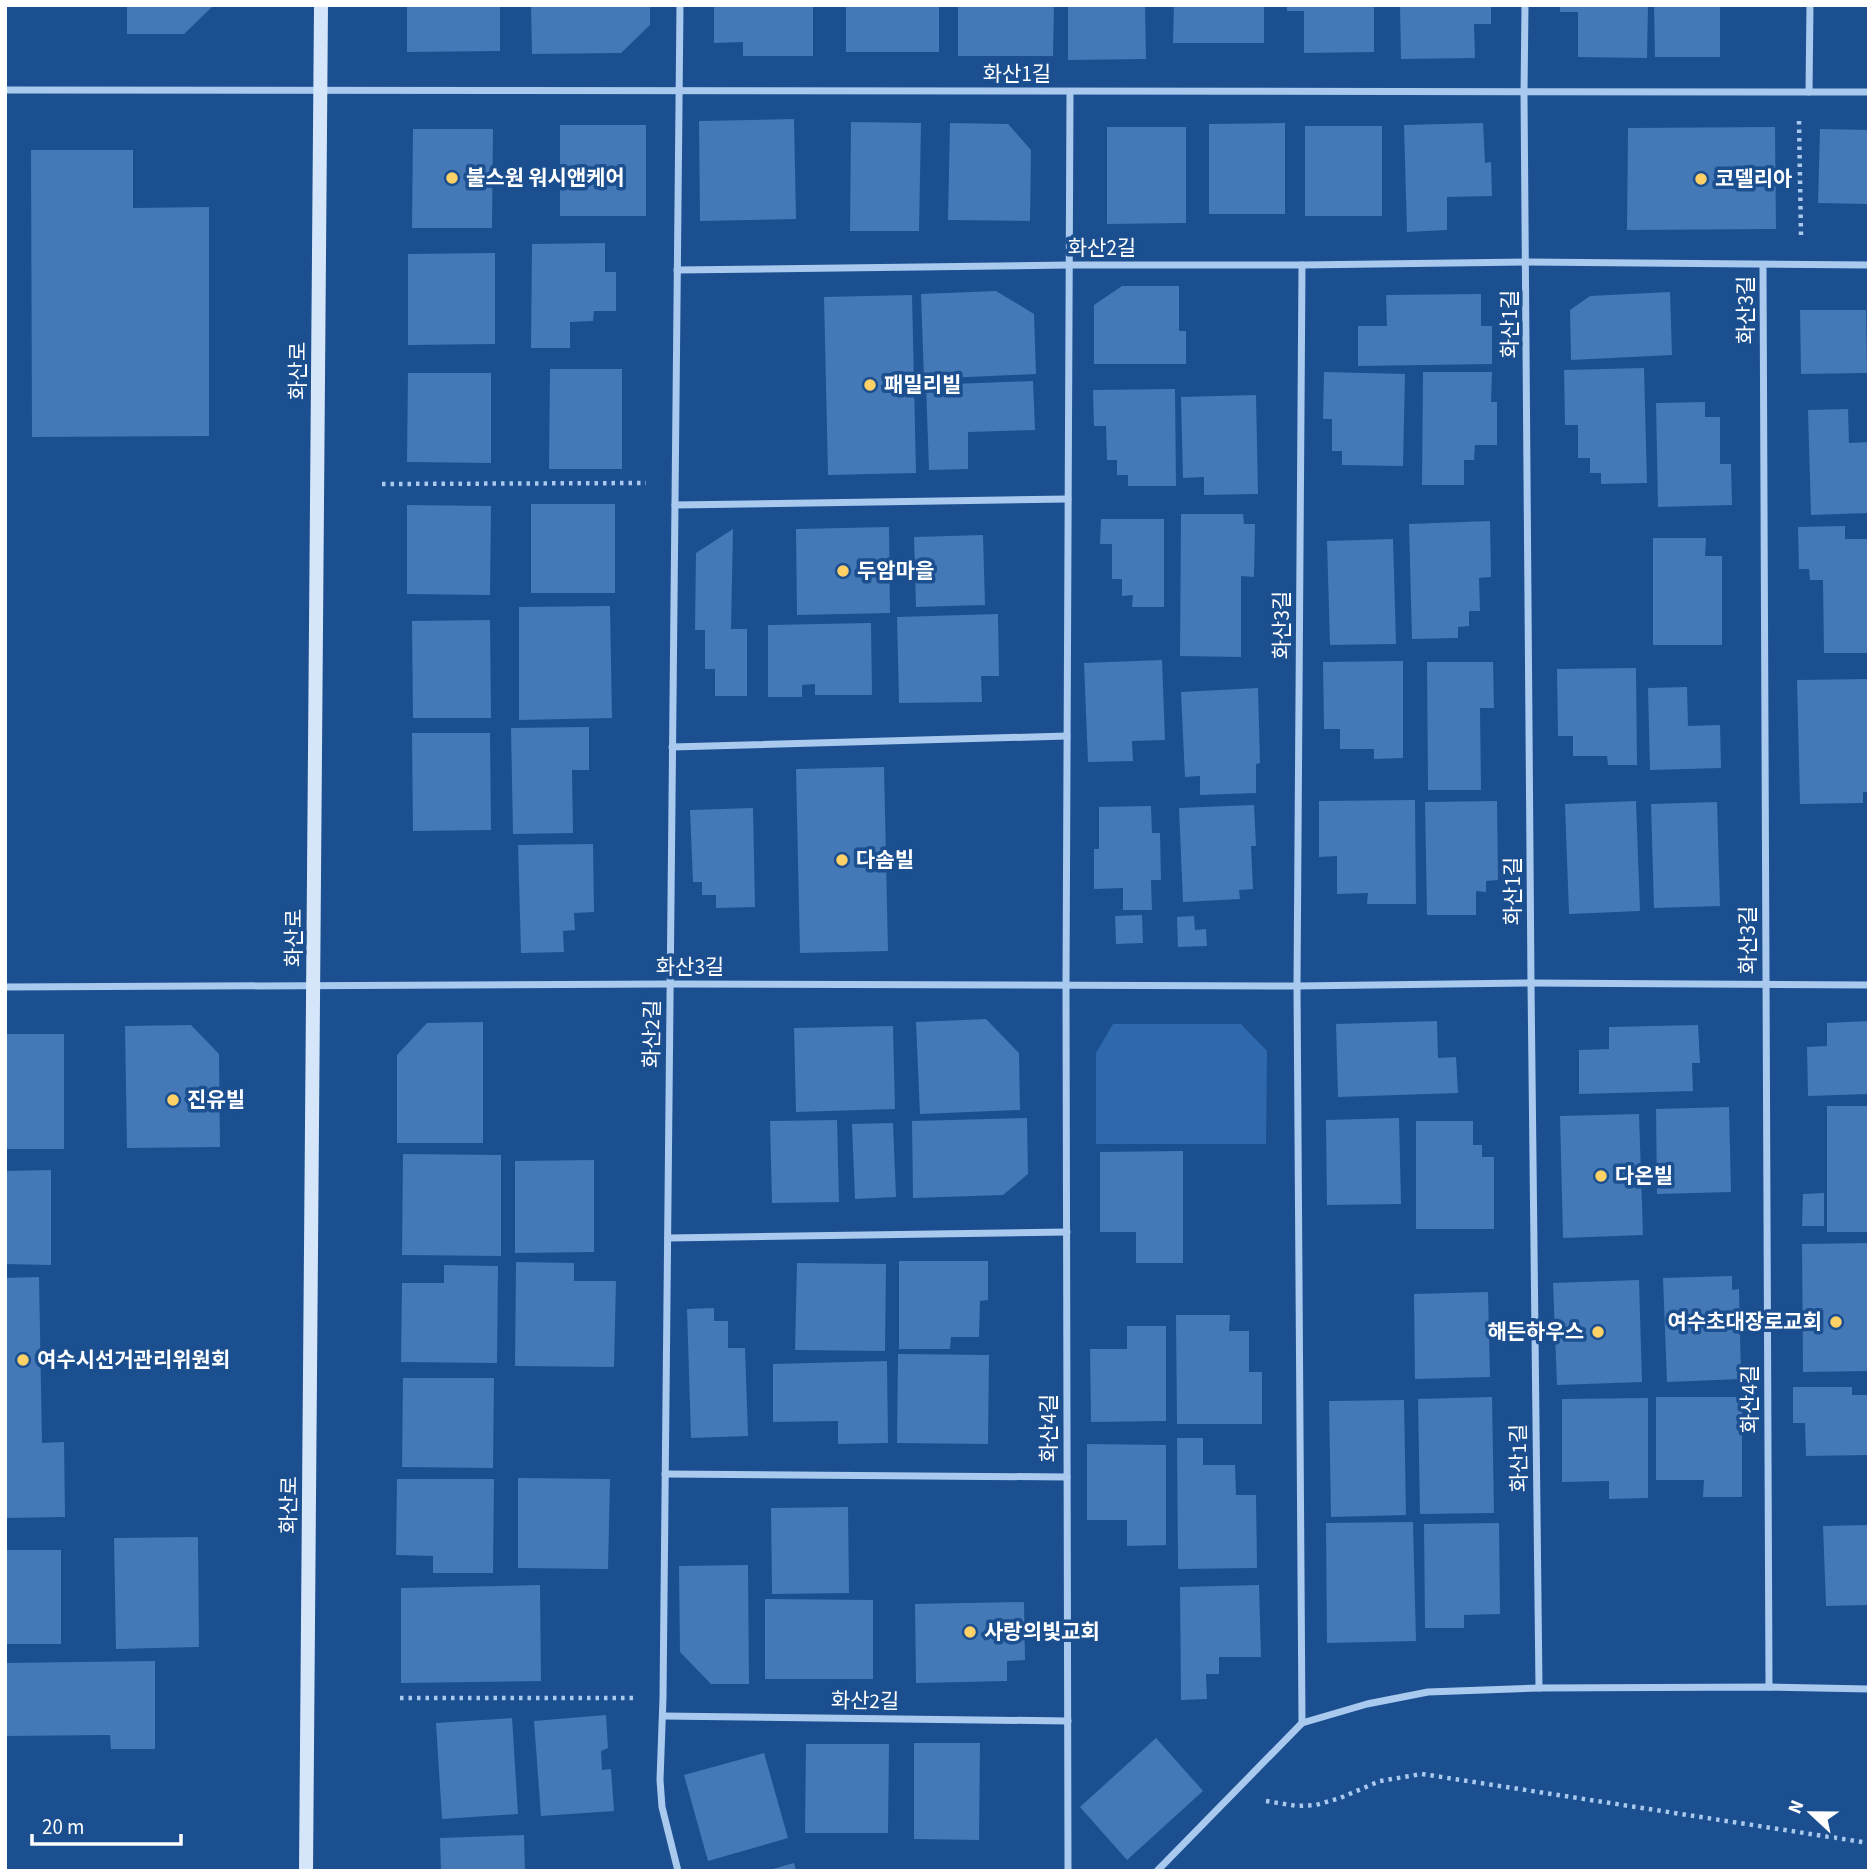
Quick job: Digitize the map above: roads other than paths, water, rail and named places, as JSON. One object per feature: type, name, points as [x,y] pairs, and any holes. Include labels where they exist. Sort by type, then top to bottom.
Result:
[{"type":"street","name":"화산로","points":[[306,1871],[321,5]]},
{"type":"street","name":"화산2길","points":[[678,1871],[662,1807],[660,1780],[663,1716],[680,5]]},
{"type":"street","name":"화산1길","points":[[1525,5],[1531,983],[1539,1688]]},
{"type":"street","points":[[1809,92],[1810,5]]},
{"type":"street","name":"화산1길","points":[[5,90],[1524,93]]},
{"type":"street","points":[[1066,985],[1070,92]]},
{"type":"street","points":[[1524,93],[1869,92]]},
{"type":"street","name":"화산2길","points":[[677,270],[1527,262]]},
{"type":"street","name":"화산3길","points":[[1527,262],[1869,265]]},
{"type":"street","name":"화산3길","points":[[1297,986],[1302,265]]},
{"type":"street","name":"화산3길","points":[[1763,265],[1766,985]]},
{"type":"street","points":[[675,506],[1068,499]]},
{"type":"street","points":[[672,747],[1067,736]]},
{"type":"street","name":"화산3길","points":[[5,987],[670,984],[1297,986],[1531,983],[1869,985]]},
{"type":"street","name":"화산4길","points":[[1066,985],[1068,1871]]},
{"type":"street","name":"화산4길","points":[[1766,985],[1769,1687]]},
{"type":"street","points":[[1297,986],[1302,1723]]},
{"type":"street","points":[[667,1238],[1067,1232]]},
{"type":"street","points":[[665,1474],[1067,1477]]},
{"type":"street","points":[[1157,1871],[1302,1723],[1367,1704],[1428,1692],[1539,1688],[1869,1689]]},
{"type":"street","name":"화산2길","points":[[663,1716],[1068,1721]]},
{"type":"place","name":"불스원 워시앤케어","points":[[452,178]]},
{"type":"place","name":"코델리아","points":[[1701,179]]},
{"type":"place","name":"패밀리빌","points":[[870,385]]},
{"type":"place","name":"두암마을","points":[[843,571]]},
{"type":"place","name":"다솜빌","points":[[842,860]]},
{"type":"place","name":"진유빌","points":[[173,1100]]},
{"type":"place","name":"다온빌","points":[[1601,1176]]},
{"type":"place","name":"여수초대장로교회","points":[[1836,1322]]},
{"type":"place","name":"해든하우스","points":[[1598,1332]]},
{"type":"place","name":"여수시선거관리위원회","points":[[23,1360]]},
{"type":"place","name":"사랑의빛교회","points":[[970,1632]]}]
